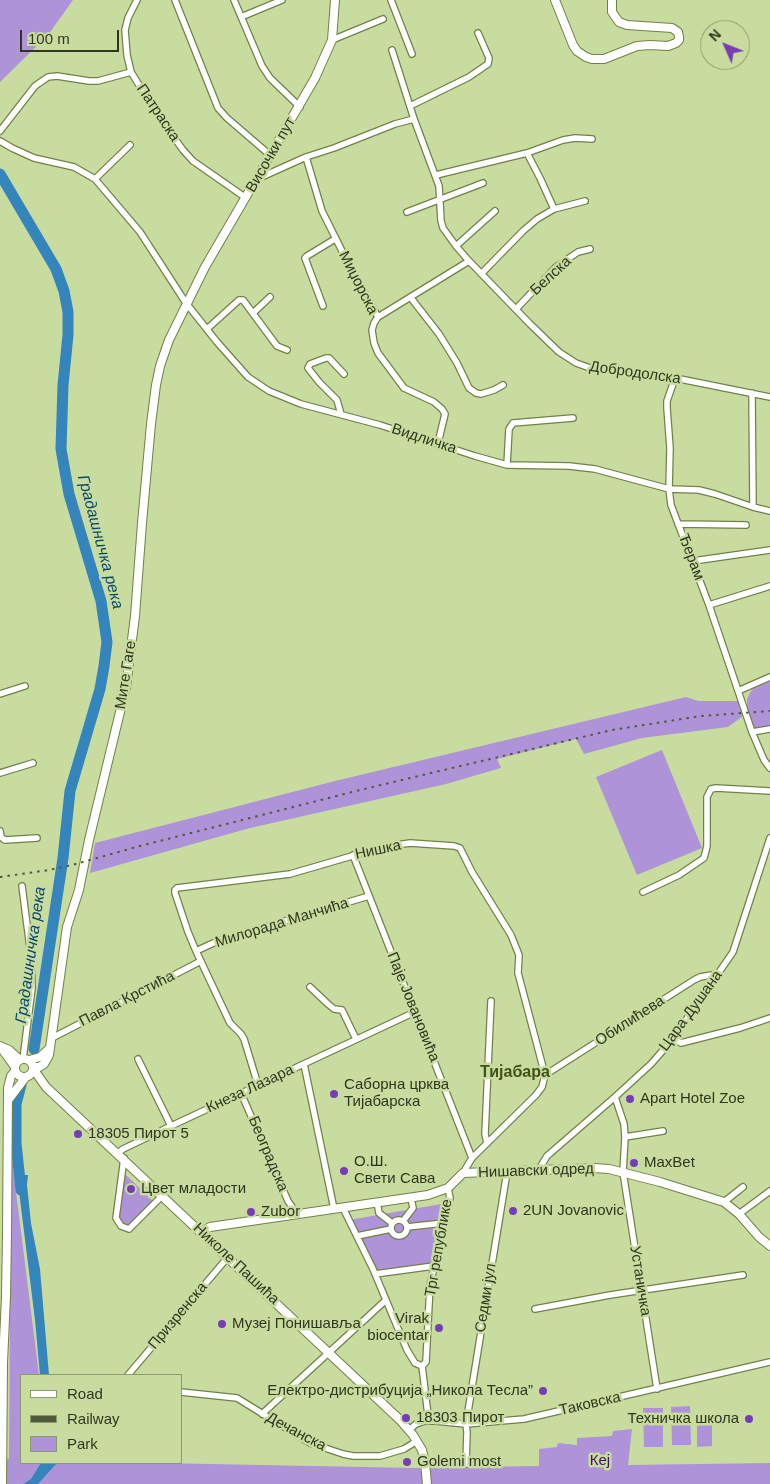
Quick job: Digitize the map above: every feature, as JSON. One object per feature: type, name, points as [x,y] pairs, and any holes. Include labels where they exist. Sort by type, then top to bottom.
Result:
[{"type":"main road","name":"Височки пут","points":[[186,303],[315,78],[332,40],[335,0]]},
{"type":"main road","points":[[555,0],[573,45],[586,57],[599,59],[637,46],[668,46],[679,40],[678,32],[672,28],[627,25],[619,22],[612,12],[612,0]]},
{"type":"main road","name":"Мите Гаге","points":[[36,1068],[48,1059],[67,927],[79,890],[89,840],[122,710],[135,616],[156,385],[169,340],[186,303]]},
{"type":"main road","points":[[0,1046],[36,1068],[43,1082]]},
{"type":"main road","points":[[0,1046],[15,1069]]},
{"type":"main road","points":[[2,1484],[4,1160],[9,1082],[16,1064],[24,1060],[40,1057],[51,1046]]},
{"type":"main road","points":[[9,1099],[36,1068]]},
{"type":"main road","name":"Николе Пашића","points":[[15,1069],[18,1076],[40,1084],[43,1082],[410,1430],[422,1450],[427,1480]]},
{"type":"main road","name":"Нишавски одред","points":[[463,1173],[594,1168],[623,1172],[724,1202],[739,1214],[759,1237],[770,1246]]},
{"type":"main road","name":"Трг републике","points":[[202,1232],[210,1227],[428,1195],[448,1188],[463,1173]]},
{"type":"street","name":"Патраска","points":[[137,0],[128,18],[125,30],[127,55],[132,72],[157,114],[183,150],[194,161],[246,198]]},
{"type":"street","points":[[175,0],[218,108],[270,156]]},
{"type":"street","points":[[234,0],[262,66],[270,78],[300,107]]},
{"type":"street","points":[[241,17],[282,0]]},
{"type":"street","points":[[390,0],[412,54]]},
{"type":"street","points":[[332,40],[382,19]]},
{"type":"street","points":[[410,106],[469,77],[486,66],[489,58],[478,33]]},
{"type":"street","name":"Добродолска","points":[[392,50],[414,119],[436,175],[439,186],[443,228],[469,261],[559,352],[576,363],[590,368],[675,378],[770,397]]},
{"type":"street","points":[[0,131],[35,86],[48,77],[57,76],[98,81],[132,72]]},
{"type":"street","points":[[257,179],[306,157],[414,119]]},
{"type":"street","points":[[436,175],[528,153],[569,139],[592,139]]},
{"type":"street","name":"Видличка","points":[[0,141],[34,158],[74,167],[94,179],[140,232],[186,303],[240,369],[260,386],[281,397],[380,424],[507,465],[569,466],[596,469],[669,489],[699,490],[770,511]]},
{"type":"street","points":[[94,179],[130,145]]},
{"type":"street","points":[[528,153],[554,209]]},
{"type":"street","name":"Миџорска","points":[[306,157],[322,211],[335,239],[378,317],[374,323],[372,335],[378,353],[404,388],[434,402],[442,409],[444,414],[438,443]]},
{"type":"street","points":[[407,212],[483,183]]},
{"type":"street","points":[[482,274],[530,225],[554,209],[584,201]]},
{"type":"street","points":[[456,246],[495,211]]},
{"type":"street","name":"Миџорска","points":[[323,306],[305,258],[335,239]]},
{"type":"street","name":"Белска","points":[[516,309],[556,266],[578,252],[590,249]]},
{"type":"street","points":[[378,317],[469,261]]},
{"type":"street","points":[[253,313],[270,297]]},
{"type":"street","points":[[411,298],[439,334],[470,388],[476,393],[481,394],[503,385]]},
{"type":"street","points":[[207,330],[240,300],[244,300],[277,346],[287,350]]},
{"type":"street","points":[[342,414],[337,400],[318,382],[308,368],[310,364],[329,358],[344,374]]},
{"type":"street","name":"Ђерам","points":[[675,378],[667,400],[670,431],[669,489],[672,505],[709,605],[752,732]]},
{"type":"street","points":[[752,393],[753,507]]},
{"type":"street","points":[[507,465],[509,429],[513,423],[573,418]]},
{"type":"street","points":[[678,524],[746,525]]},
{"type":"street","points":[[693,561],[770,550]]},
{"type":"street","points":[[709,605],[770,586]]},
{"type":"street","points":[[738,691],[770,677]]},
{"type":"street","points":[[0,694],[25,686]]},
{"type":"street","points":[[770,729],[752,732],[764,760],[770,768]]},
{"type":"street","points":[[0,773],[33,763]]},
{"type":"street","points":[[644,892],[679,875],[704,858],[706,852],[707,797],[711,789],[770,791]]},
{"type":"street","points":[[0,831],[1,837],[5,840],[37,838]]},
{"type":"street","name":"Цара Душана","points":[[538,1171],[546,1156],[615,1097],[651,1064],[673,1040],[733,952],[770,838]]},
{"type":"street","name":"Нишка","points":[[196,950],[175,893],[177,888],[290,874],[398,844],[432,844],[460,848],[472,872],[511,934],[519,955],[518,973],[546,1075]]},
{"type":"street","name":"Паје Јовановића","points":[[353,855],[472,1158]]},
{"type":"street","points":[[22,886],[31,956],[32,988],[24,1060]]},
{"type":"street","name":"Милорада Манчића","points":[[196,950],[220,940],[369,896]]},
{"type":"street","points":[[196,950],[230,1023],[244,1039],[258,1085]]},
{"type":"street","name":"Павла Крстића","points":[[52,1038],[201,961]]},
{"type":"street","name":"Обилићева","points":[[472,1158],[536,1095],[542,1087],[546,1075],[694,980],[718,974]]},
{"type":"street","points":[[310,987],[328,1004],[342,1010],[356,1039]]},
{"type":"street","points":[[487,1143],[485,1134],[492,1001]]},
{"type":"street","name":"Кнеза Лазара","points":[[121,1156],[123,1149],[414,1012]]},
{"type":"street","points":[[673,1040],[681,1043],[740,1028],[770,1018]]},
{"type":"street","points":[[138,1059],[171,1126]]},
{"type":"street","points":[[304,1064],[334,1209]]},
{"type":"street","name":"Београдска","points":[[241,1093],[288,1201],[297,1214]]},
{"type":"street","name":"Устаничка","points":[[615,1097],[624,1124],[623,1172],[657,1389]]},
{"type":"street","points":[[625,1137],[663,1131]]},
{"type":"street","points":[[121,1156],[116,1218],[120,1226],[129,1229],[163,1195]]},
{"type":"street","name":"Трг републике","points":[[463,1173],[472,1158]]},
{"type":"street","name":"Седми јул","points":[[466,1464],[466,1424],[507,1172]]},
{"type":"street","points":[[724,1202],[743,1187]]},
{"type":"street","name":"Трг републике","points":[[428,1415],[422,1366],[426,1362],[430,1285],[450,1198],[448,1188]]},
{"type":"street","points":[[739,1214],[770,1191]]},
{"type":"street","points":[[403,1221],[413,1208],[411,1198]]},
{"type":"street","points":[[377,1202],[379,1212],[391,1226],[395,1235],[400,1236],[405,1233],[407,1227]]},
{"type":"street","points":[[343,1208],[375,1274],[407,1350],[415,1363],[422,1366]]},
{"type":"street","points":[[356,1236],[391,1226],[396,1220],[403,1221],[407,1227]]},
{"type":"street","points":[[407,1227],[444,1223]]},
{"type":"street","name":"Призренска","points":[[129,1374],[228,1257]]},
{"type":"street","points":[[375,1274],[434,1266]]},
{"type":"street","points":[[535,1309],[595,1297],[743,1275]]},
{"type":"street","points":[[262,1414],[386,1300]]},
{"type":"street","name":"Таковска","points":[[410,1430],[416,1424],[435,1421],[466,1424],[524,1419],[770,1362]]},
{"type":"street","name":"Дечанска","points":[[182,1392],[237,1398],[310,1443],[343,1454],[352,1456],[380,1456],[404,1449],[412,1444]]},
{"type":"green space","points":[[0,0],[73,0],[48,35],[0,82]]},
{"type":"green space","points":[[770,681],[770,727],[755,729],[748,715],[747,699],[754,688]]},
{"type":"green space","points":[[686,697],[699,701],[738,701],[743,716],[728,727],[642,738],[584,754],[576,739],[497,759],[501,768],[446,784],[250,828],[90,873],[95,843],[335,781]]},
{"type":"green space","points":[[662,750],[702,848],[637,875],[596,777]]},
{"type":"green space","name":"Кеј","points":[[11,1152],[39,1374],[20,1374],[20,1464],[182,1463],[415,1468],[539,1466],[539,1449],[557,1447],[558,1443],[577,1445],[577,1438],[612,1436],[613,1431],[632,1429],[628,1465],[770,1463],[770,1484],[0,1484],[0,1460],[9,1459]]},
{"type":"green space","points":[[123,1172],[154,1202],[129,1228],[118,1222]]},
{"type":"green space","points":[[447,1203],[433,1265],[373,1272],[349,1220]]},
{"type":"green space","points":[[690,1406],[691,1445],[672,1445],[671,1407]]},
{"type":"green space","points":[[643,1408],[663,1408],[663,1447],[644,1447]]},
{"type":"green space","points":[[712,1419],[712,1446],[697,1447],[697,1420]]},
{"type":"water","points":[[17,1175],[28,1175],[27,1185],[31,1223],[40,1269],[49,1374],[40,1374]]},
{"type":"water","points":[[40,1464],[56,1464],[38,1484],[23,1484],[31,1479]]},
{"type":"waterway","name":"Градашничка река","points":[[0,174],[56,269],[64,291],[68,312],[68,335],[63,385],[61,449],[69,494],[101,601],[107,642],[100,689],[70,791],[63,858],[34,1049]]},
{"type":"waterway","name":"Градашничка река","points":[[21,1085],[16,1104],[16,1143],[21,1190]]},
{"type":"railway","points":[[0,877],[72,865],[364,789],[612,730],[701,716],[770,711]]},
{"type":"place","name":"Саборна црква Тијабарска","points":[[334,1094]]},
{"type":"place","name":"Apart Hotel Zoe","points":[[630,1099]]},
{"type":"place","name":"18305 Пирот 5","points":[[78,1134]]},
{"type":"place","name":"MaxBet","points":[[634,1163]]},
{"type":"place","name":"О.Ш. Свети Сава","points":[[344,1171]]},
{"type":"place","name":"Цвет младости","points":[[131,1189]]},
{"type":"place","name":"2UN Jovanovic","points":[[513,1211]]},
{"type":"place","name":"Zubor","points":[[251,1212]]},
{"type":"place","name":"Музеј Понишавља","points":[[222,1324]]},
{"type":"place","name":"Virak biocentar","points":[[439,1328]]},
{"type":"place","name":"Електро-дистрибуција „Никола Тесла”","points":[[543,1391]]},
{"type":"place","name":"18303 Пирот","points":[[406,1418]]},
{"type":"place","name":"Техничка школа","points":[[749,1419]]},
{"type":"place","name":"Golemi most","points":[[407,1462]]},
{"type":"district","name":"Тијабара","points":[[515,1073]]}]
